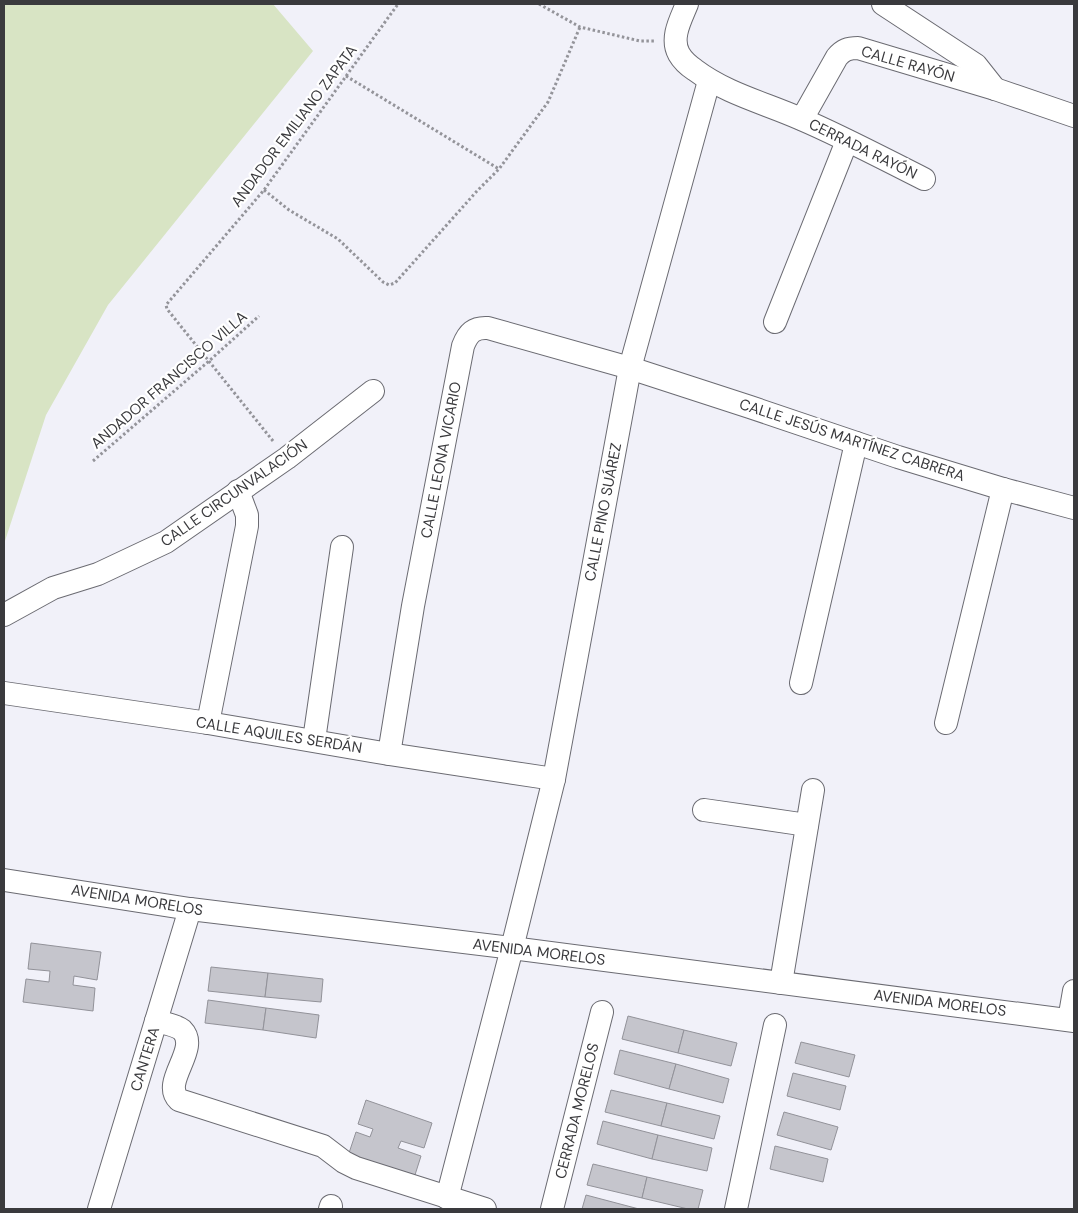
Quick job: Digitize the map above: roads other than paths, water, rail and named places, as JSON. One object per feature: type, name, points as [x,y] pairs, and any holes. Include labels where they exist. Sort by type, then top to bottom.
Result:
[{"type":"street","points":[[687,4],[676,33],[675,42],[679,55],[686,64],[710,81],[733,93],[802,119]]},
{"type":"street","name":"CALLE RAYÓN","points":[[883,4],[976,65],[995,90]]},
{"type":"street","name":"CALLE RAYÓN","points":[[802,119],[837,58],[850,48],[858,48],[1074,116]]},
{"type":"street","name":"CALLE PINO SUÁREZ","points":[[447,1198],[554,778],[630,368],[710,81]]},
{"type":"street","name":"CERRADA RAYÓN","points":[[802,119],[924,179]]},
{"type":"street","points":[[775,322],[847,141]]},
{"type":"street","name":"CALLE LEONA VICARIO","points":[[389,754],[413,606],[463,346],[467,336],[473,330],[480,327],[488,328],[630,368]]},
{"type":"street","name":"CALLE JESÚS MARTÍNEZ CABRERA","points":[[630,368],[856,443],[1004,489],[1074,508]]},
{"type":"street","name":"CALLE CIRCUNVALACIÓN","points":[[4,615],[53,588],[98,574],[166,542],[287,458],[373,392]]},
{"type":"street","points":[[801,683],[856,443]]},
{"type":"street","points":[[946,723],[1004,489]]},
{"type":"street","points":[[208,723],[247,526],[247,515],[238,491]]},
{"type":"street","points":[[314,740],[342,547]]},
{"type":"street","name":"CALLE AQUILES SERDÁN","points":[[4,693],[208,723],[389,754],[554,778]]},
{"type":"street","points":[[782,983],[813,790]]},
{"type":"street","points":[[704,810],[807,825]]},
{"type":"street","name":"AVENIDA MORELOS","points":[[4,880],[190,909],[512,948],[1072,1020]]},
{"type":"street","name":"CANTERA","points":[[99,1209],[190,909]]},
{"type":"street","points":[[1072,1020],[1074,991]]},
{"type":"street","name":"CERRADA MORELOS","points":[[552,1209],[602,1012]]},
{"type":"street","points":[[156,1021],[181,1029],[186,1037],[186,1048],[174,1084],[174,1094],[178,1100],[324,1146],[344,1162],[356,1168],[485,1209]]},
{"type":"street","points":[[736,1209],[774,1026]]}]
